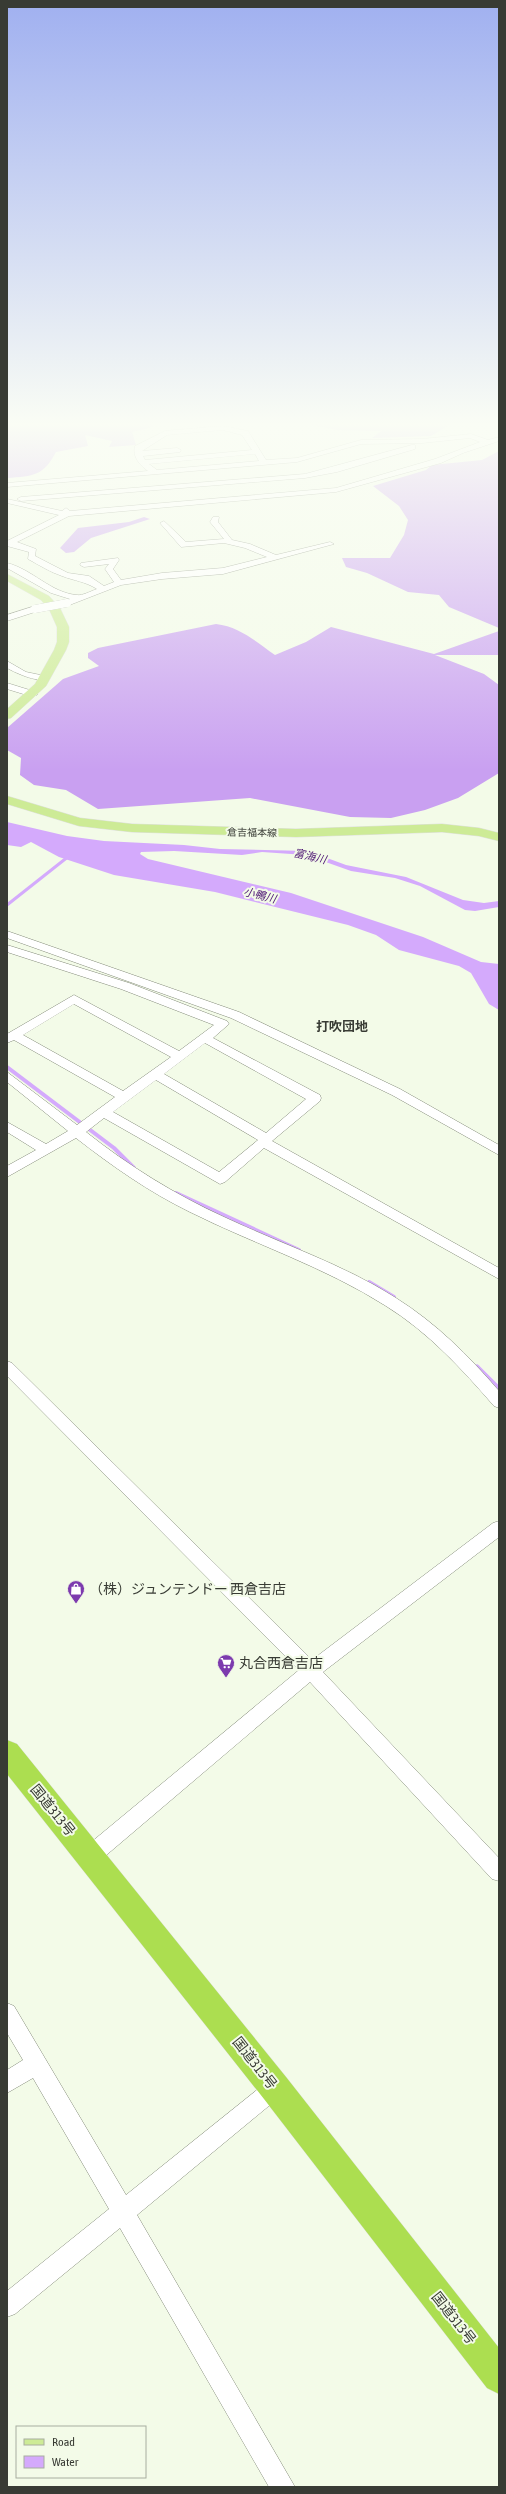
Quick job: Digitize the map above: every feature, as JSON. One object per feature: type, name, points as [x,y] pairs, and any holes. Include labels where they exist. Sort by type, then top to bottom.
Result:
[{"type":"highway","name":"国道313号","points":[[7,1753],[275,2088],[499,2376]]},
{"type":"main road","points":[[7,577],[45,598],[54,608],[63,627],[63,642],[45,677],[33,694],[7,715]]},
{"type":"main road","name":"倉吉福本線","points":[[7,800],[79,822],[132,828],[296,833],[442,828],[479,832],[499,837]]},
{"type":"street","points":[[9,543],[23,537]]},
{"type":"street","points":[[177,537],[184,545],[228,542],[247,546],[276,558]]},
{"type":"street","points":[[227,537],[228,542]]},
{"type":"street","points":[[9,543],[33,551],[31,557],[61,573],[78,580],[86,578],[102,588]]},
{"type":"street","points":[[7,618],[35,609],[67,602],[119,583],[162,576],[223,571],[330,544]]},
{"type":"street","points":[[84,565],[115,560],[109,569],[119,583]]},
{"type":"street","points":[[7,565],[36,579],[54,592],[79,598]]},
{"type":"street","points":[[7,664],[23,674],[45,677]]},
{"type":"street","points":[[7,686],[33,694]]},
{"type":"street","points":[[10,937],[235,1015],[396,1092],[499,1151]]},
{"type":"street","points":[[7,948],[125,986],[223,1024],[78,1130],[7,1172]]},
{"type":"street","points":[[11,1037],[74,999],[179,1056]]},
{"type":"street","points":[[11,1037],[124,1097]]},
{"type":"street","points":[[103,1112],[220,1179],[315,1098],[204,1038]]},
{"type":"street","points":[[155,1074],[265,1140],[499,1274]]},
{"type":"street","points":[[7,1076],[136,1176],[172,1197],[373,1291],[416,1320],[446,1346],[479,1378],[499,1402]]},
{"type":"street","points":[[7,1126],[46,1150]]},
{"type":"street","points":[[7,1367],[311,1671],[499,1872]]},
{"type":"street","points":[[90,1856],[311,1671],[499,1528]]},
{"type":"street","points":[[7,2013],[283,2487]]},
{"type":"street","points":[[7,2083],[36,2063]]},
{"type":"street","points":[[7,2306],[275,2088]]},
{"type":"shaded area","points":[[70,537],[93,537],[74,552],[66,553],[60,548]]},
{"type":"shaded area","points":[[403,537],[499,537],[499,628],[449,607],[439,595],[408,592],[367,573],[346,567],[342,558],[390,558]]},
{"type":"shaded area","points":[[216,624],[240,631],[275,655],[306,642],[331,627],[434,654],[499,631],[499,655],[435,655],[484,674],[499,685],[499,773],[458,798],[425,810],[391,818],[350,817],[250,798],[98,809],[66,790],[34,785],[20,775],[21,758],[7,750],[7,728],[63,679],[99,666],[88,658],[88,653],[98,648]]},
{"type":"water","points":[[7,822],[67,836],[104,841],[184,845],[220,849],[308,851],[346,865],[406,877],[463,900],[484,903],[499,901],[499,907],[475,911],[465,910],[420,886],[395,878],[351,871],[306,855],[262,852],[242,855],[174,851],[141,852],[140,854],[148,859],[291,893],[423,937],[481,962],[499,964],[499,1010],[489,1004],[471,973],[459,966],[399,950],[376,935],[348,925],[215,892],[114,875],[59,857],[31,842],[21,847],[7,845]]},
{"type":"waterway","points":[[7,905],[69,856]]},
{"type":"waterway","points":[[7,1067],[114,1148],[134,1168]]},
{"type":"waterway","points":[[176,1193],[299,1250]]},
{"type":"waterway","points":[[369,1282],[394,1297]]},
{"type":"waterway","points":[[477,1367],[499,1389]]},
{"type":"place","name":"（株）ジュンテンドー 西倉吉店","points":[[76,1604]]},
{"type":"place","name":"丸合西倉吉店","points":[[226,1678]]},
{"type":"district","name":"打吹団地","points":[[342,1026]]},
{"type":"water label","name":"富海川","points":[[310,856]]},
{"type":"water label","name":"小鴨川","points":[[260,895]]}]
